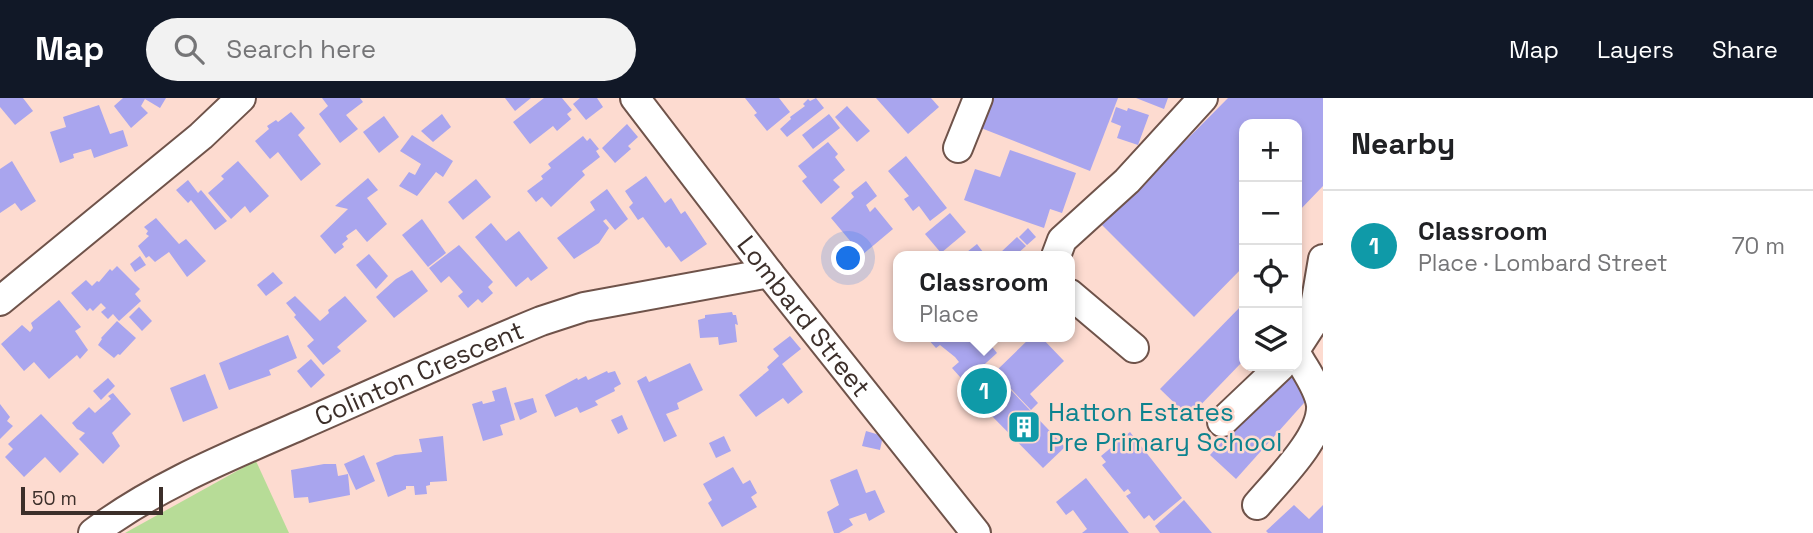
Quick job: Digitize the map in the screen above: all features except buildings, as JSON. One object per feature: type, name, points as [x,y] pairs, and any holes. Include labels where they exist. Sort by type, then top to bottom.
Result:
[{"type":"street","points":[[0,302],[201,136],[241,98]]},
{"type":"street","name":"Lombard Street","points":[[635,98],[769,273],[976,533]]},
{"type":"street","points":[[958,148],[978,98]]},
{"type":"street","points":[[1058,251],[1062,240],[1127,181],[1203,98]]},
{"type":"street","points":[[1302,339],[1312,324],[1323,259]]},
{"type":"street","name":"Colinton Crescent","points":[[93,533],[134,505],[200,471],[541,321],[584,307],[769,273]]},
{"type":"street","points":[[1075,298],[1133,348]]},
{"type":"street","points":[[1257,505],[1315,435],[1321,418],[1319,396],[1302,364]]},
{"type":"street","points":[[1223,422],[1275,371]]},
{"type":"green space","points":[[255,461],[289,533],[125,533]]},
{"type":"place","name":"Classroom","points":[[984,391]]},
{"type":"place","name":"Hatton Estates Pre Primary School","points":[[1024,427]]}]
